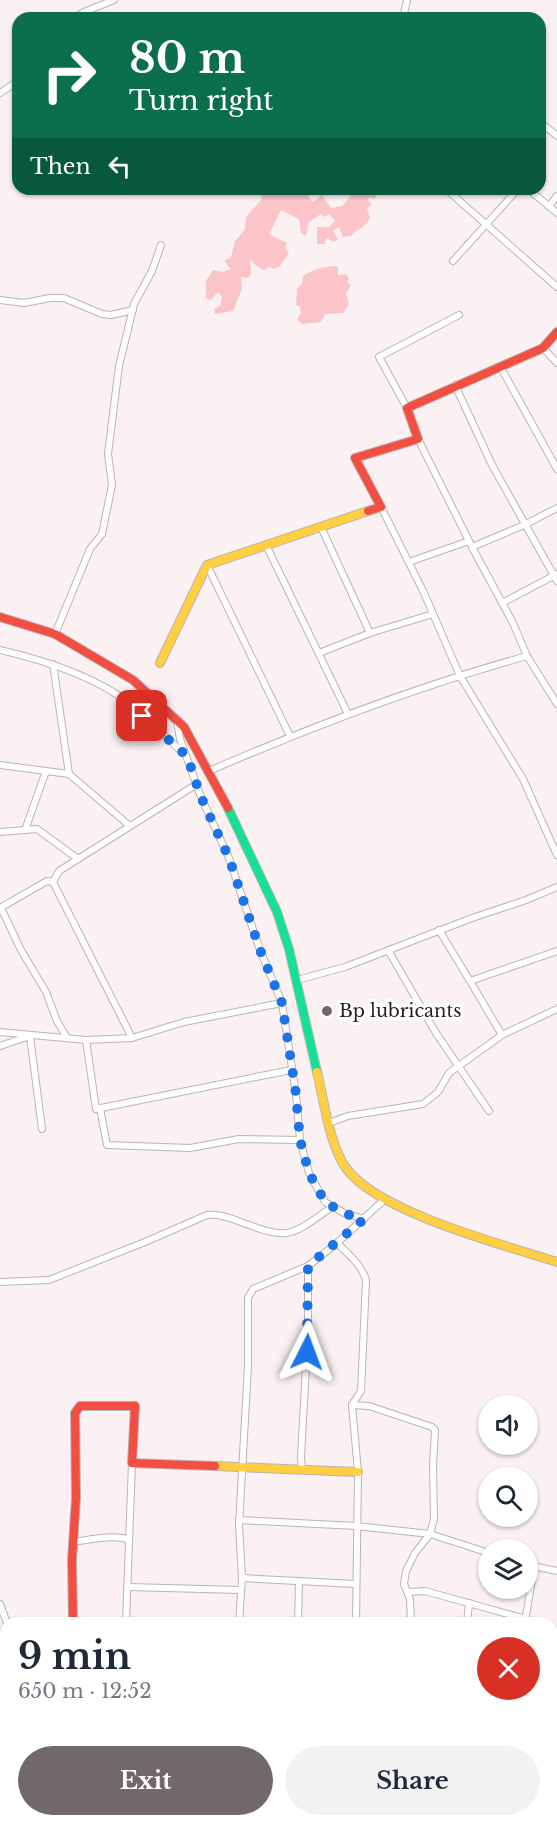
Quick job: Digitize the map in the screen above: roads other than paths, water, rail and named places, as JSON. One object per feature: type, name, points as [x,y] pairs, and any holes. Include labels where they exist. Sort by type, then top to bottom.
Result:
[{"type":"main road","points":[[160,663],[207,565],[381,507],[355,458],[418,439],[406,408],[543,348],[557,333]]},
{"type":"main road","points":[[0,617],[55,634],[89,652],[133,680],[184,727],[242,835],[277,912],[290,949],[329,1123],[338,1153],[346,1168],[361,1184],[381,1197],[449,1227],[557,1263]]},
{"type":"main road","points":[[74,1617],[75,1413],[80,1406],[135,1406],[132,1463],[358,1472]]},
{"type":"street","points":[[84,12],[114,0]]},
{"type":"street","points":[[453,195],[557,287]]},
{"type":"street","points":[[453,261],[513,195]]},
{"type":"street","points":[[535,195],[557,213]]},
{"type":"street","points":[[549,206],[557,196]]},
{"type":"street","points":[[55,634],[90,549],[102,534],[112,485],[108,454],[119,366],[133,310],[152,272],[161,245]]},
{"type":"street","points":[[0,300],[24,303],[64,298],[102,314],[111,315],[133,310]]},
{"type":"street","points":[[406,408],[379,357],[459,315]]},
{"type":"street","points":[[543,348],[557,363]]},
{"type":"street","points":[[500,366],[557,469]]},
{"type":"street","points":[[455,386],[492,465],[524,525],[556,577],[502,603]]},
{"type":"street","points":[[418,439],[527,656],[557,704]]},
{"type":"street","points":[[381,507],[409,562],[460,676],[523,779],[557,855]]},
{"type":"street","points":[[409,562],[524,525],[557,508]]},
{"type":"street","points":[[321,526],[370,633]]},
{"type":"street","points":[[266,545],[348,714]]},
{"type":"street","points":[[207,565],[290,736]]},
{"type":"street","points":[[319,653],[370,633],[433,614]]},
{"type":"street","points":[[0,650],[53,664],[81,676],[128,702],[187,756]]},
{"type":"street","points":[[209,771],[348,714],[527,656]]},
{"type":"street","points":[[53,664],[69,774]]},
{"type":"street","points":[[177,720],[180,740],[196,784],[229,858],[260,950],[282,1003],[296,1094],[300,1140],[309,1173],[325,1202],[344,1213],[363,1220]]},
{"type":"street","points":[[0,765],[69,774],[130,826]]},
{"type":"street","points":[[25,830],[46,771]]},
{"type":"street","points":[[53,882],[59,871],[196,784]]},
{"type":"street","points":[[0,832],[37,829],[78,859]]},
{"type":"street","points":[[53,882],[47,881],[1,908],[21,950],[46,992],[57,1021],[67,1038]]},
{"type":"street","points":[[53,882],[132,1038]]},
{"type":"street","points":[[297,980],[345,967],[557,887]]},
{"type":"street","points":[[439,930],[502,1035]]},
{"type":"street","points":[[388,950],[436,1033],[489,1111]]},
{"type":"street","points":[[470,981],[557,951]]},
{"type":"street","points":[[0,1032],[86,1040],[132,1038],[184,1022],[282,1003]]},
{"type":"street","points":[[329,1123],[359,1114],[423,1104],[438,1092],[449,1073],[458,1066],[502,1035],[557,1009]]},
{"type":"street","points":[[0,1046],[30,1036]]},
{"type":"street","points":[[30,1036],[42,1130]]},
{"type":"street","points":[[86,1040],[96,1109],[291,1070]]},
{"type":"street","points":[[100,1108],[107,1145],[190,1148],[239,1139],[300,1140]]},
{"type":"street","points":[[239,1617],[242,1578],[240,1520],[248,1366],[248,1298],[252,1289],[308,1266],[363,1220],[381,1197]]},
{"type":"street","points":[[0,1282],[49,1280],[207,1215],[217,1214],[275,1234],[288,1234],[300,1230],[332,1207]]},
{"type":"street","points":[[337,1243],[355,1260],[366,1280],[361,1391],[352,1405],[358,1472],[356,1617]]},
{"type":"street","points":[[302,1470],[309,1329],[308,1266]]},
{"type":"street","points":[[352,1405],[369,1406],[435,1430],[432,1466],[434,1519],[430,1534],[415,1553],[406,1571],[404,1584],[411,1599],[411,1617]]},
{"type":"street","points":[[126,1617],[132,1463]]},
{"type":"street","points":[[240,1520],[356,1526],[430,1534],[478,1549]]},
{"type":"street","points":[[73,1542],[101,1538],[128,1539]]},
{"type":"street","points":[[538,1567],[557,1570]]},
{"type":"street","points":[[242,1578],[355,1584]]},
{"type":"street","points":[[297,1617],[299,1581]]},
{"type":"street","points":[[129,1587],[240,1590]]},
{"type":"street","points":[[408,1592],[425,1591],[513,1617]]},
{"type":"street","points":[[525,1617],[527,1599]]},
{"type":"street","points":[[467,1617],[469,1603]]},
{"type":"place","name":"Bp lubricants","points":[[327,1011]]}]
